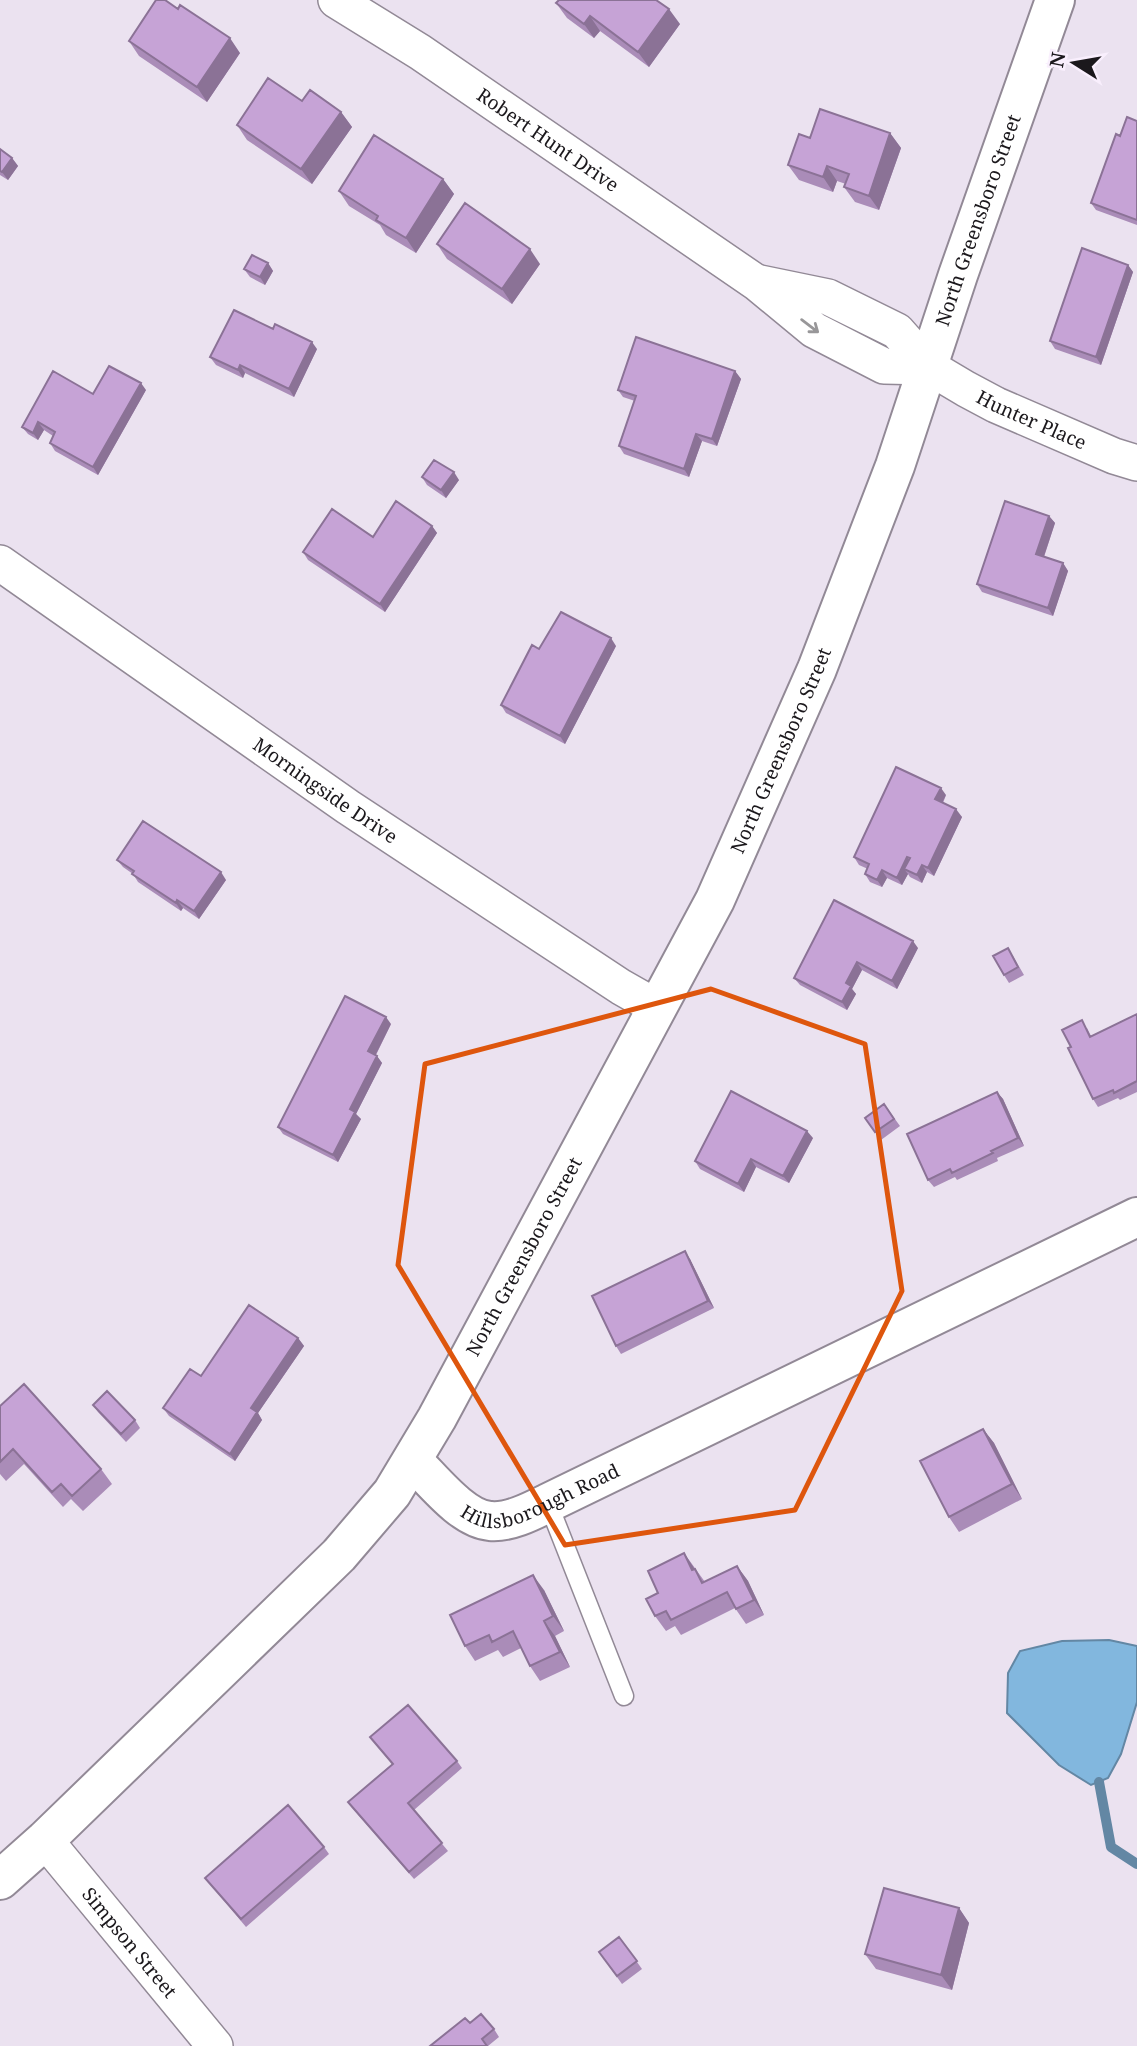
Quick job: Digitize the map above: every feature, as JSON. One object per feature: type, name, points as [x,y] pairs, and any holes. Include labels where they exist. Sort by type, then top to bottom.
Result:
[{"type":"main road","name":"North Greensboro Street","points":[[413,1461],[715,901],[817,669],[895,466],[958,275],[1055,0]]},
{"type":"main road","name":"Hillsborough Road","points":[[413,1461],[454,1502],[481,1520],[503,1520],[548,1503],[1137,1217]]},
{"type":"main road","points":[[0,1880],[46,1840],[339,1555],[392,1493],[413,1461]]},
{"type":"street","name":"Robert Hunt Drive","points":[[336,0],[420,52],[758,282],[828,297],[897,331],[929,367]]},
{"type":"street","name":"Hunter Place","points":[[929,367],[996,405],[1114,456],[1137,463]]},
{"type":"street","name":"Morningside Drive","points":[[0,563],[348,807],[621,988],[658,1008]]},
{"type":"street","name":"Simpson Street","points":[[46,1840],[215,2046]]},
{"type":"lane","points":[[548,1503],[624,1696]]},
{"type":"highlighted area","points":[[711,989],[865,1044],[902,1291],[795,1510],[565,1545],[398,1265],[425,1064]]},
{"type":"water","points":[[1109,1640],[1137,1646],[1137,1702],[1121,1754],[1108,1778],[1091,1785],[1059,1765],[1007,1713],[1008,1673],[1020,1651],[1062,1641]]},
{"type":"building","points":[[156,0],[165,0],[178,9],[180,5],[230,38],[197,87],[129,41]]},
{"type":"building","points":[[559,0],[656,0],[669,9],[638,52],[590,16],[584,24],[556,3]]},
{"type":"building","points":[[268,78],[302,101],[310,90],[341,112],[301,169],[237,125]]},
{"type":"building","points":[[820,109],[890,133],[869,196],[844,187],[849,174],[827,166],[823,177],[788,165],[799,134],[810,138]]},
{"type":"building","points":[[1127,117],[1137,121],[1137,220],[1091,203],[1116,134],[1120,136]]},
{"type":"building","points":[[374,135],[443,179],[406,238],[376,220],[378,216],[339,191]]},
{"type":"building","points":[[0,149],[12,158],[2,172],[0,171]]},
{"type":"building","points":[[465,203],[530,249],[502,289],[437,244]]},
{"type":"building","points":[[1082,248],[1128,265],[1096,357],[1050,341]]},
{"type":"building","points":[[252,255],[268,263],[260,277],[244,269]]},
{"type":"building","points":[[234,310],[273,329],[275,324],[312,342],[289,389],[240,365],[238,370],[210,357]]},
{"type":"building","points":[[636,337],[735,371],[712,439],[696,434],[684,469],[619,446],[636,396],[618,390]]},
{"type":"building","points":[[109,366],[141,383],[93,467],[50,443],[55,432],[38,422],[33,433],[22,427],[53,371],[93,394]]},
{"type":"building","points":[[434,460],[454,472],[441,490],[422,477]]},
{"type":"building","points":[[396,501],[432,526],[380,604],[303,552],[332,509],[373,537]]},
{"type":"building","points":[[1005,501],[1049,516],[1036,554],[1063,563],[1048,608],[977,584]]},
{"type":"building","points":[[561,612],[611,638],[560,736],[501,705],[532,645],[539,649]]},
{"type":"building","points":[[896,767],[941,788],[935,799],[956,809],[928,868],[922,865],[917,875],[904,869],[910,858],[907,857],[897,878],[882,870],[877,880],[865,874],[869,864],[854,857]]},
{"type":"building","points":[[143,821],[221,872],[194,911],[177,900],[176,903],[132,874],[134,871],[117,860]]},
{"type":"building","points":[[834,900],[913,941],[892,981],[857,962],[846,983],[851,986],[842,1002],[794,978]]},
{"type":"building","points":[[1008,948],[1018,967],[1004,975],[993,956]]},
{"type":"building","points":[[345,996],[386,1017],[368,1051],[377,1056],[350,1109],[355,1112],[333,1155],[278,1127]]},
{"type":"building","points":[[1137,1014],[1137,1081],[1114,1093],[1113,1090],[1093,1099],[1062,1030],[1082,1020],[1090,1037]]},
{"type":"building","points":[[731,1091],[807,1131],[783,1176],[751,1159],[738,1184],[695,1161]]},
{"type":"building","points":[[997,1092],[1018,1138],[952,1173],[950,1169],[928,1180],[907,1134]]},
{"type":"building","points":[[884,1104],[894,1119],[875,1132],[865,1118]]},
{"type":"building","points":[[685,1251],[708,1301],[616,1346],[592,1296]]},
{"type":"building","points":[[249,1305],[298,1338],[251,1408],[257,1412],[230,1454],[163,1408],[190,1369],[201,1376]]},
{"type":"building","points":[[24,1384],[101,1469],[72,1496],[61,1484],[52,1492],[13,1449],[0,1462],[0,1406]]},
{"type":"building","points":[[107,1391],[135,1420],[121,1434],[93,1405]]},
{"type":"building","points":[[983,1429],[1012,1484],[949,1517],[920,1461]]},
{"type":"building","points":[[684,1553],[702,1583],[737,1566],[754,1600],[736,1609],[727,1592],[671,1620],[666,1611],[655,1616],[646,1599],[658,1593],[648,1571]]},
{"type":"building","points":[[533,1575],[553,1616],[544,1621],[560,1652],[530,1666],[513,1631],[492,1642],[489,1635],[465,1646],[450,1615]]},
{"type":"building","points":[[408,1705],[457,1761],[408,1803],[442,1843],[409,1872],[348,1802],[393,1764],[370,1737]]},
{"type":"building","points":[[288,1805],[324,1847],[241,1919],[205,1878]]},
{"type":"building","points":[[884,1888],[959,1908],[941,1975],[865,1954]]},
{"type":"building","points":[[619,1937],[637,1961],[617,1976],[599,1952]]},
{"type":"building","points":[[481,2014],[494,2029],[482,2039],[487,2046],[430,2046],[465,2018],[470,2023]]},
{"type":"waterway","points":[[1099,1782],[1111,1847],[1137,1864]]}]
